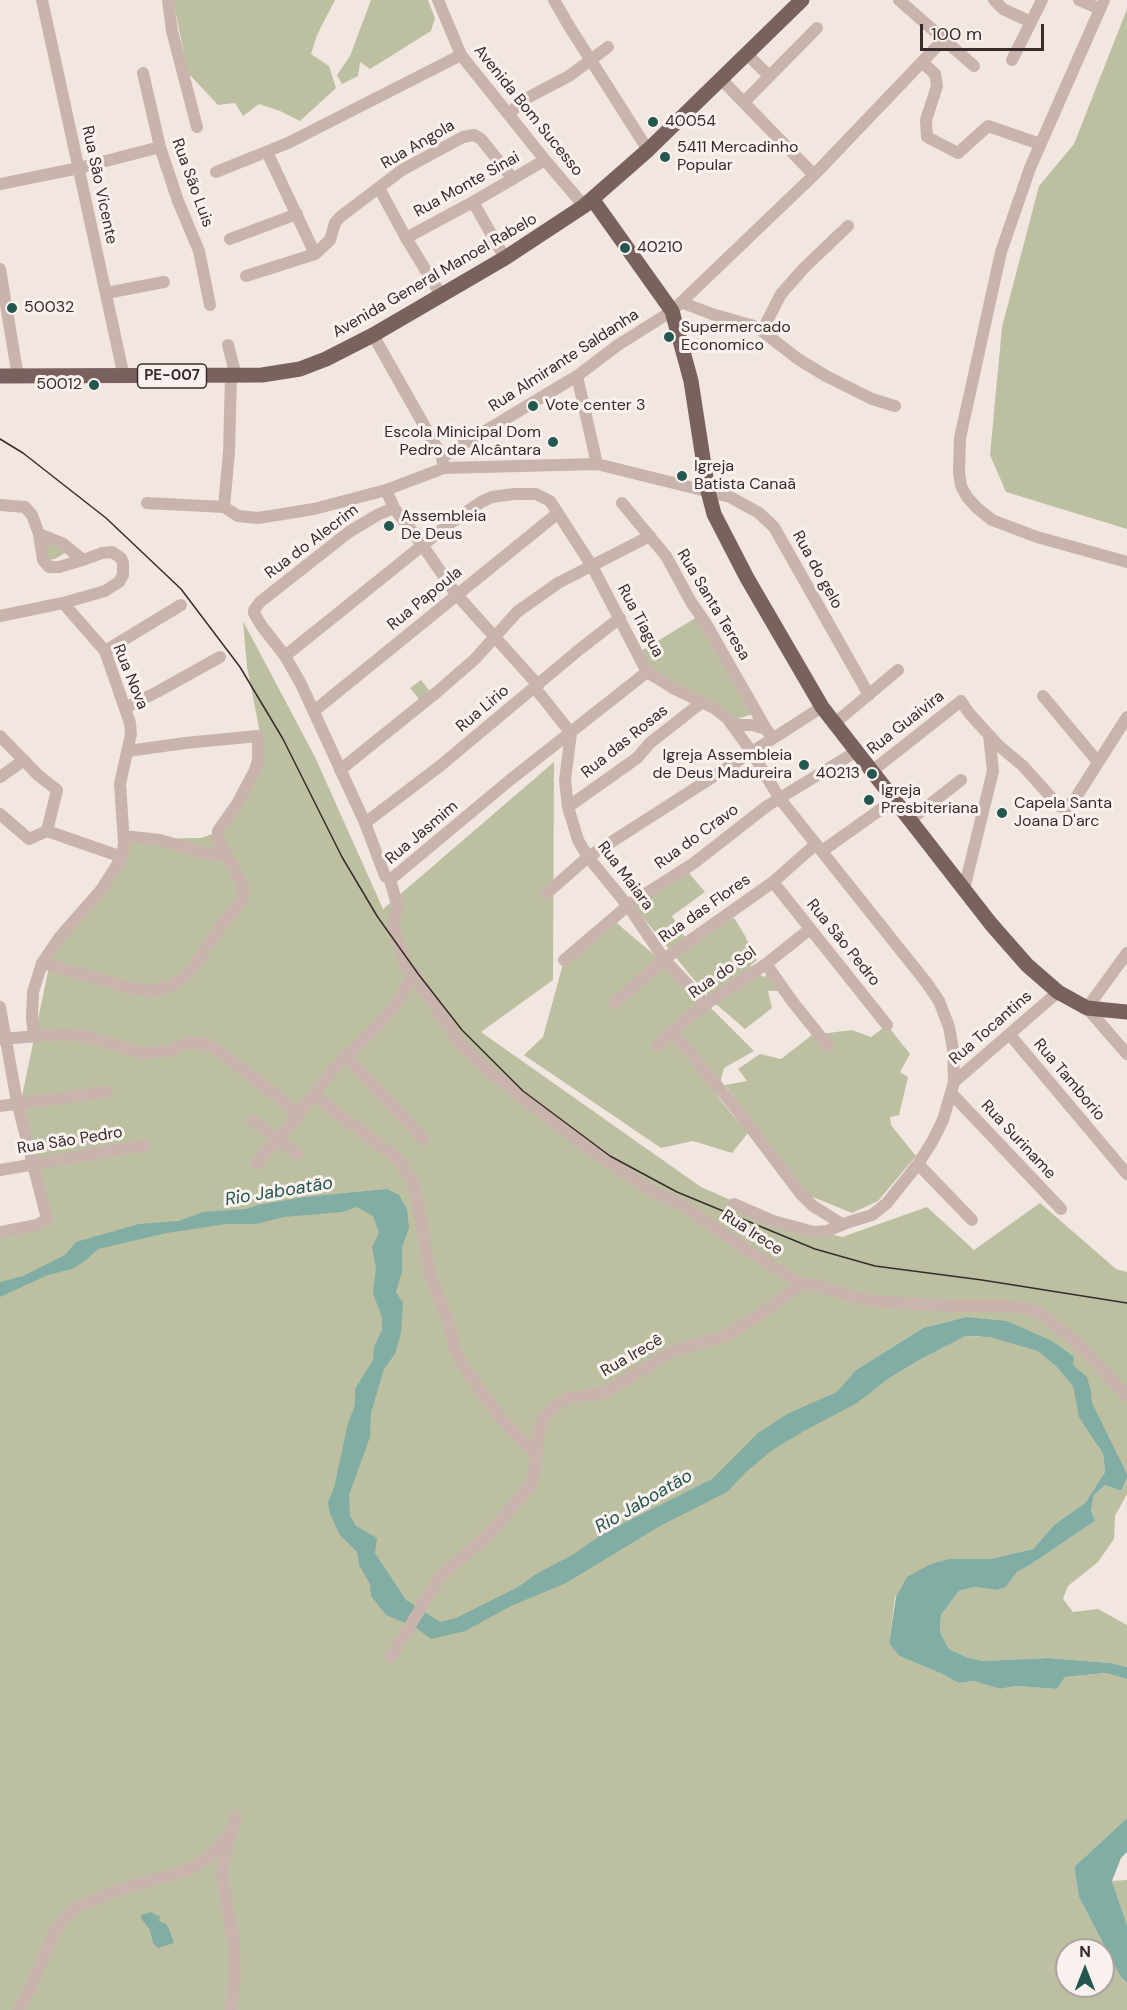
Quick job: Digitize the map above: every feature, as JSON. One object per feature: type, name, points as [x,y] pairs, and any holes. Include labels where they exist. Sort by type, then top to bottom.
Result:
[{"type":"main road","name":"Avenida General Manoel Rabelo","points":[[0,376],[124,377],[275,374],[300,369],[326,359],[441,296],[505,258],[589,203],[648,150],[802,0]]},
{"type":"main road","points":[[589,203],[678,307],[708,491],[714,514],[822,707],[1011,948],[1058,992],[1087,1008],[1127,1012]]},
{"type":"street","name":"Rua São Vicente","points":[[42,0],[124,377]]},
{"type":"street","points":[[168,0],[172,31],[197,127]]},
{"type":"street","name":"Avenida Bom Sucesso","points":[[438,0],[461,55],[545,160],[589,203]]},
{"type":"street","points":[[554,0],[568,26],[648,150]]},
{"type":"street","points":[[899,0],[974,66]]},
{"type":"street","points":[[994,0],[1003,9],[1031,22]]},
{"type":"street","points":[[1012,60],[1042,0]]},
{"type":"street","points":[[1079,0],[1102,5],[1040,144],[1011,220],[993,285],[960,438],[959,472],[961,486],[967,497],[992,520],[1074,548],[1127,562]]},
{"type":"street","points":[[744,102],[817,28]]},
{"type":"street","name":"Rua Almirante Saldanha","points":[[443,462],[577,376],[618,345],[678,307],[814,175],[943,40]]},
{"type":"street","points":[[509,113],[529,97],[591,61],[608,47]]},
{"type":"street","points":[[747,54],[770,76]]},
{"type":"street","points":[[216,172],[288,143],[461,55]]},
{"type":"street","points":[[922,62],[935,74],[937,86],[926,120],[927,137],[958,153],[988,126],[1040,144]]},
{"type":"street","name":"Rua São Luis","points":[[142,73],[160,147],[178,201],[199,250],[210,305]]},
{"type":"street","points":[[721,79],[814,175]]},
{"type":"street","name":"Rua Angola","points":[[315,254],[330,240],[335,223],[340,217],[412,164],[464,137],[474,135],[481,139],[513,179]]},
{"type":"street","points":[[0,184],[79,168],[160,147]]},
{"type":"street","points":[[246,276],[315,254],[267,152]]},
{"type":"street","name":"Rua Monte Sinai","points":[[406,238],[545,160]]},
{"type":"street","points":[[379,188],[441,296]]},
{"type":"street","points":[[473,202],[505,258]]},
{"type":"street","points":[[230,238],[297,214]]},
{"type":"street","points":[[762,331],[781,294],[848,226]]},
{"type":"street","points":[[0,269],[18,377]]},
{"type":"street","points":[[106,292],[164,282]]},
{"type":"street","points":[[678,307],[748,324],[762,331],[798,359],[826,376],[849,388],[895,406]]},
{"type":"street","points":[[147,503],[224,507],[238,516],[258,518],[314,509],[386,490],[443,462],[373,335]]},
{"type":"street","points":[[224,507],[233,376],[228,345]]},
{"type":"street","points":[[577,376],[597,464]]},
{"type":"street","name":"Rua do gelo","points":[[443,462],[597,464],[730,497],[747,505],[774,527],[869,695]]},
{"type":"street","points":[[386,490],[394,508],[456,594],[536,686],[571,733]]},
{"type":"street","name":"Rua Tiagua","points":[[285,656],[481,502],[492,497],[514,494],[536,494],[550,501],[592,566],[647,672],[719,711],[733,725],[752,751],[780,799],[926,982],[939,1001],[949,1027],[953,1088]]},
{"type":"street","name":"Rua Santa Teresa","points":[[622,503],[666,556],[769,734]]},
{"type":"street","points":[[0,505],[25,507],[32,515],[39,534],[43,560],[49,567],[59,567],[112,552],[121,558],[123,563],[123,575],[119,582],[105,591],[63,603],[0,616]]},
{"type":"street","name":"Rua do Alecrim","points":[[254,610],[260,602],[349,532],[394,508]]},
{"type":"street","name":"Rua Papoula","points":[[314,711],[558,513]]},
{"type":"street","points":[[39,534],[62,543],[83,560]]},
{"type":"street","points":[[340,770],[475,659],[517,612],[558,583],[650,536]]},
{"type":"street","name":"Rua Nova","points":[[34,1037],[33,992],[42,963],[59,938],[101,890],[122,857],[120,784],[131,734],[130,723],[105,651],[63,603]]},
{"type":"street","points":[[105,651],[181,604]]},
{"type":"street","name":"Rua Jasmim","points":[[254,610],[256,618],[285,656],[314,711],[365,823],[385,876],[390,880],[396,878],[476,809],[647,672]]},
{"type":"street","name":"Rua Lirio","points":[[365,823],[440,766],[620,618]]},
{"type":"street","points":[[125,708],[220,657]]},
{"type":"street","points":[[835,723],[898,670]]},
{"type":"street","points":[[1043,696],[1098,762]]},
{"type":"street","name":"Rua Guaivira","points":[[872,771],[960,701],[989,735]]},
{"type":"street","name":"Rua das Rosas","points":[[568,807],[637,758],[650,743],[702,702]]},
{"type":"street","points":[[547,892],[588,857],[752,751],[769,734],[822,707]]},
{"type":"street","points":[[989,735],[1023,766],[1059,806],[1066,808],[1075,799],[1127,717]]},
{"type":"street","points":[[733,725],[752,725],[769,734]]},
{"type":"street","name":"Rua Maiara","points":[[571,733],[565,780],[568,807],[575,834],[588,857],[628,906],[664,959],[706,1004]]},
{"type":"street","points":[[0,735],[10,748],[57,790],[47,831]]},
{"type":"street","points":[[964,889],[993,771],[989,735]]},
{"type":"street","points":[[42,963],[142,990],[161,989],[180,980],[197,964],[221,926],[242,901],[241,882],[218,839],[218,831],[237,804],[255,770],[258,761],[258,736],[128,751]]},
{"type":"street","name":"Rua do Cravo","points":[[564,960],[628,906],[694,863],[780,799],[857,751]]},
{"type":"street","points":[[0,777],[24,760]]},
{"type":"street","points":[[910,820],[961,780]]},
{"type":"street","name":"Rua das Flores","points":[[615,1003],[664,959],[819,848],[894,800]]},
{"type":"street","points":[[0,814],[29,839],[47,831],[122,857]]},
{"type":"street","points":[[123,836],[160,840],[211,855],[226,854]]},
{"type":"street","name":"Rua Irece","points":[[390,880],[398,907],[393,921],[394,930],[406,966],[414,974],[462,1046],[491,1073],[608,1162],[653,1192],[685,1207],[748,1251],[802,1284],[812,1284],[857,1298],[882,1302],[974,1306],[1012,1305],[1033,1310],[1048,1318],[1077,1343],[1127,1396]]},
{"type":"street","name":"Rua São Pedro","points":[[773,882],[887,1025]]},
{"type":"street","name":"Rua do Sol","points":[[658,1046],[672,1031],[706,1004],[766,964],[810,929]]},
{"type":"street","points":[[1127,954],[1087,1008],[1127,1054]]},
{"type":"street","points":[[766,964],[828,1046]]},
{"type":"street","points":[[257,1163],[346,1056],[395,1006],[414,974]]},
{"type":"street","name":"Rua Tocantins","points":[[734,1204],[773,1221],[814,1232],[827,1231],[872,1215],[886,1203],[918,1164],[932,1142],[953,1088],[1058,992]]},
{"type":"street","points":[[0,1007],[3,1038],[46,1219],[37,1225],[0,1232]]},
{"type":"street","points":[[672,1031],[738,1111],[800,1193],[813,1206],[842,1224]]},
{"type":"street","name":"Rua Tamborio","points":[[1010,1035],[1127,1174]]},
{"type":"street","points":[[3,1038],[85,1036],[142,1053],[170,1051],[188,1043],[206,1044],[224,1055],[292,1108],[301,1111]]},
{"type":"street","points":[[346,1056],[423,1139]]},
{"type":"street","name":"Rua Suriname","points":[[953,1088],[1061,1209]]},
{"type":"street","points":[[0,1106],[106,1092]]},
{"type":"street","points":[[313,1095],[398,1159],[412,1180],[430,1277],[447,1318],[455,1349],[466,1370],[500,1418],[536,1454]]},
{"type":"street","points":[[253,1121],[297,1154]]},
{"type":"street","name":"Rua São Pedro","points":[[0,1170],[145,1145]]},
{"type":"street","points":[[918,1164],[972,1220]]},
{"type":"street","name":"Rua Irecê","points":[[391,1657],[439,1578],[491,1532],[522,1498],[534,1475],[539,1429],[548,1413],[560,1401],[575,1396],[598,1394],[671,1352],[722,1337],[758,1316],[802,1284]]},
{"type":"street","points":[[231,2010],[235,1972],[234,1943],[222,1875],[236,1815]]},
{"type":"street","points":[[19,2010],[54,1933],[75,1908],[122,1889],[188,1870],[208,1858],[231,1832]]},
{"type":"green space","points":[[173,0],[335,0],[317,35],[311,54],[329,66],[336,88],[300,121],[259,104],[243,116],[235,103],[218,105],[188,73]]},
{"type":"green space","points":[[371,0],[428,0],[435,18],[431,31],[370,69],[360,62],[358,76],[342,84],[337,75],[350,56]]},
{"type":"green space","points":[[1127,9],[1127,529],[1006,492],[990,455],[1002,327],[1039,186],[1074,144]]},
{"type":"green space","points":[[42,541],[62,547],[65,553],[48,560]]},
{"type":"green space","points":[[697,617],[752,714],[735,720],[654,672],[641,651]]},
{"type":"green space","points":[[243,621],[315,757],[383,909],[554,762],[553,980],[481,1032],[701,1187],[774,1219],[842,1237],[927,1207],[974,1250],[1040,1203],[1116,1269],[1127,1272],[1127,1474],[1096,1444],[1103,1454],[1105,1472],[1085,1503],[1055,1524],[1033,1549],[990,1559],[949,1559],[895,1597],[889,1643],[899,1656],[959,1683],[974,1681],[1000,1689],[1015,1686],[1057,1689],[1065,1677],[1107,1673],[1127,1679],[1127,1818],[1074,1867],[1079,1897],[1100,1938],[1055,1938],[1055,1998],[1115,1998],[1115,1966],[1127,1983],[1127,2010],[0,2010],[0,1231],[51,1222],[22,1096],[51,957],[131,839],[201,838],[221,831],[263,748],[247,667]],"holes":[[[962,1318],[982,1337],[966,1336],[921,1359],[888,1379],[857,1402],[856,1370],[923,1328]]]},
{"type":"green space","points":[[421,680],[433,695],[422,703],[410,688]]},
{"type":"green space","points":[[689,873],[705,892],[672,916],[686,939],[734,918],[757,960],[750,966],[763,977],[772,972],[780,991],[768,991],[772,1008],[745,1029],[710,999],[631,903]]},
{"type":"green space","points":[[612,919],[678,975],[754,1051],[724,1068],[717,1096],[748,1133],[732,1153],[693,1141],[661,1148],[524,1055],[543,1037],[563,964]]},
{"type":"green space","points":[[887,1025],[910,1054],[900,1072],[908,1077],[899,1115],[890,1117],[891,1125],[916,1156],[878,1201],[852,1213],[808,1195],[725,1085],[747,1081],[738,1069],[760,1054],[781,1059],[812,1035],[852,1030],[871,1037]]},
{"type":"green space","points":[[1127,1478],[1127,1494],[1115,1516],[1114,1539],[1098,1562],[1068,1586],[1063,1599],[1073,1612],[1098,1609],[1127,1625],[1127,1667],[1111,1663],[1048,1658],[983,1661],[966,1657],[949,1649],[940,1632],[941,1615],[959,1591],[974,1587],[997,1590],[1006,1587],[1017,1572],[1095,1521],[1091,1510],[1094,1495],[1105,1485],[1121,1491]]},
{"type":"green space","points":[[1127,1880],[1127,1925],[1112,1881]]},
{"type":"water","points":[[387,1189],[399,1195],[407,1209],[409,1228],[402,1247],[402,1272],[396,1292],[403,1303],[401,1333],[395,1354],[384,1369],[371,1413],[370,1437],[349,1495],[350,1516],[356,1526],[377,1538],[375,1553],[406,1600],[440,1622],[456,1618],[518,1587],[536,1574],[574,1554],[604,1533],[712,1479],[758,1433],[789,1413],[837,1392],[856,1370],[923,1328],[966,1317],[1007,1321],[1052,1341],[1074,1357],[1073,1365],[1087,1377],[1092,1403],[1127,1478],[1121,1491],[1105,1485],[1094,1495],[1091,1510],[1095,1521],[1017,1572],[1006,1587],[997,1590],[974,1587],[959,1591],[941,1615],[940,1632],[949,1649],[966,1657],[983,1661],[1048,1658],[1111,1663],[1127,1667],[1127,1679],[1106,1673],[1065,1677],[1057,1689],[1015,1686],[1000,1689],[974,1681],[959,1683],[899,1656],[889,1643],[896,1597],[907,1577],[931,1564],[949,1559],[990,1559],[1033,1549],[1055,1524],[1085,1503],[1105,1472],[1103,1454],[1079,1417],[1073,1386],[1057,1367],[1038,1351],[990,1337],[966,1336],[921,1359],[888,1379],[857,1403],[771,1451],[727,1492],[660,1526],[566,1583],[511,1606],[465,1631],[431,1639],[415,1627],[386,1615],[371,1596],[370,1584],[359,1565],[357,1552],[340,1535],[330,1514],[328,1502],[334,1488],[348,1423],[355,1405],[355,1389],[373,1360],[374,1347],[382,1330],[382,1318],[373,1293],[376,1268],[372,1247],[379,1233],[373,1216],[357,1207],[343,1212],[284,1217],[256,1224],[227,1224],[167,1233],[98,1249],[72,1269],[48,1275],[0,1297],[0,1282],[23,1276],[65,1255],[76,1242],[139,1224],[179,1221],[203,1212],[246,1209],[305,1197]]},
{"type":"water","points":[[1127,1818],[1127,1852],[1121,1858],[1112,1881],[1127,1925],[1127,1983],[1115,1966],[1115,1938],[1100,1938],[1079,1897],[1074,1867]]},
{"type":"water","points":[[151,1912],[157,1916],[160,1915],[159,1921],[166,1924],[174,1943],[158,1948],[153,1943],[150,1930],[141,1918],[141,1915]]},
{"type":"tram line","points":[[0,439],[23,453],[106,518],[181,589],[240,667],[283,739],[342,857],[377,916],[462,1030],[523,1091],[610,1156],[677,1192],[815,1249],[875,1266],[1127,1303]]},
{"type":"place","name":"40054","points":[[653,122]]},
{"type":"place","name":"5411 Mercadinho Popular","points":[[665,157]]},
{"type":"place","name":"40210","points":[[625,248]]},
{"type":"place","name":"50032","points":[[12,308]]},
{"type":"place","name":"Supermercado Economico","points":[[669,337]]},
{"type":"place","name":"50012","points":[[94,385]]},
{"type":"place","name":"Vote center 3","points":[[533,406]]},
{"type":"place","name":"Escola Minicipal Dom Pedro de Alcântara","points":[[553,442]]},
{"type":"place","name":"Igreja Batista Canaã","points":[[682,476]]},
{"type":"place","name":"Assembleia De Deus","points":[[389,526]]},
{"type":"place","name":"Igreja Assembleia de Deus Madureira","points":[[804,765]]},
{"type":"place","name":"40213","points":[[872,774]]},
{"type":"place","name":"Igreja Presbiteriana","points":[[869,800]]},
{"type":"place","name":"Capela Santa Joana D'arc","points":[[1002,813]]},
{"type":"water label","name":"Rio Jaboatão","points":[[279,1192]]},
{"type":"water label","name":"Rio Jaboatão","points":[[644,1502]]}]
